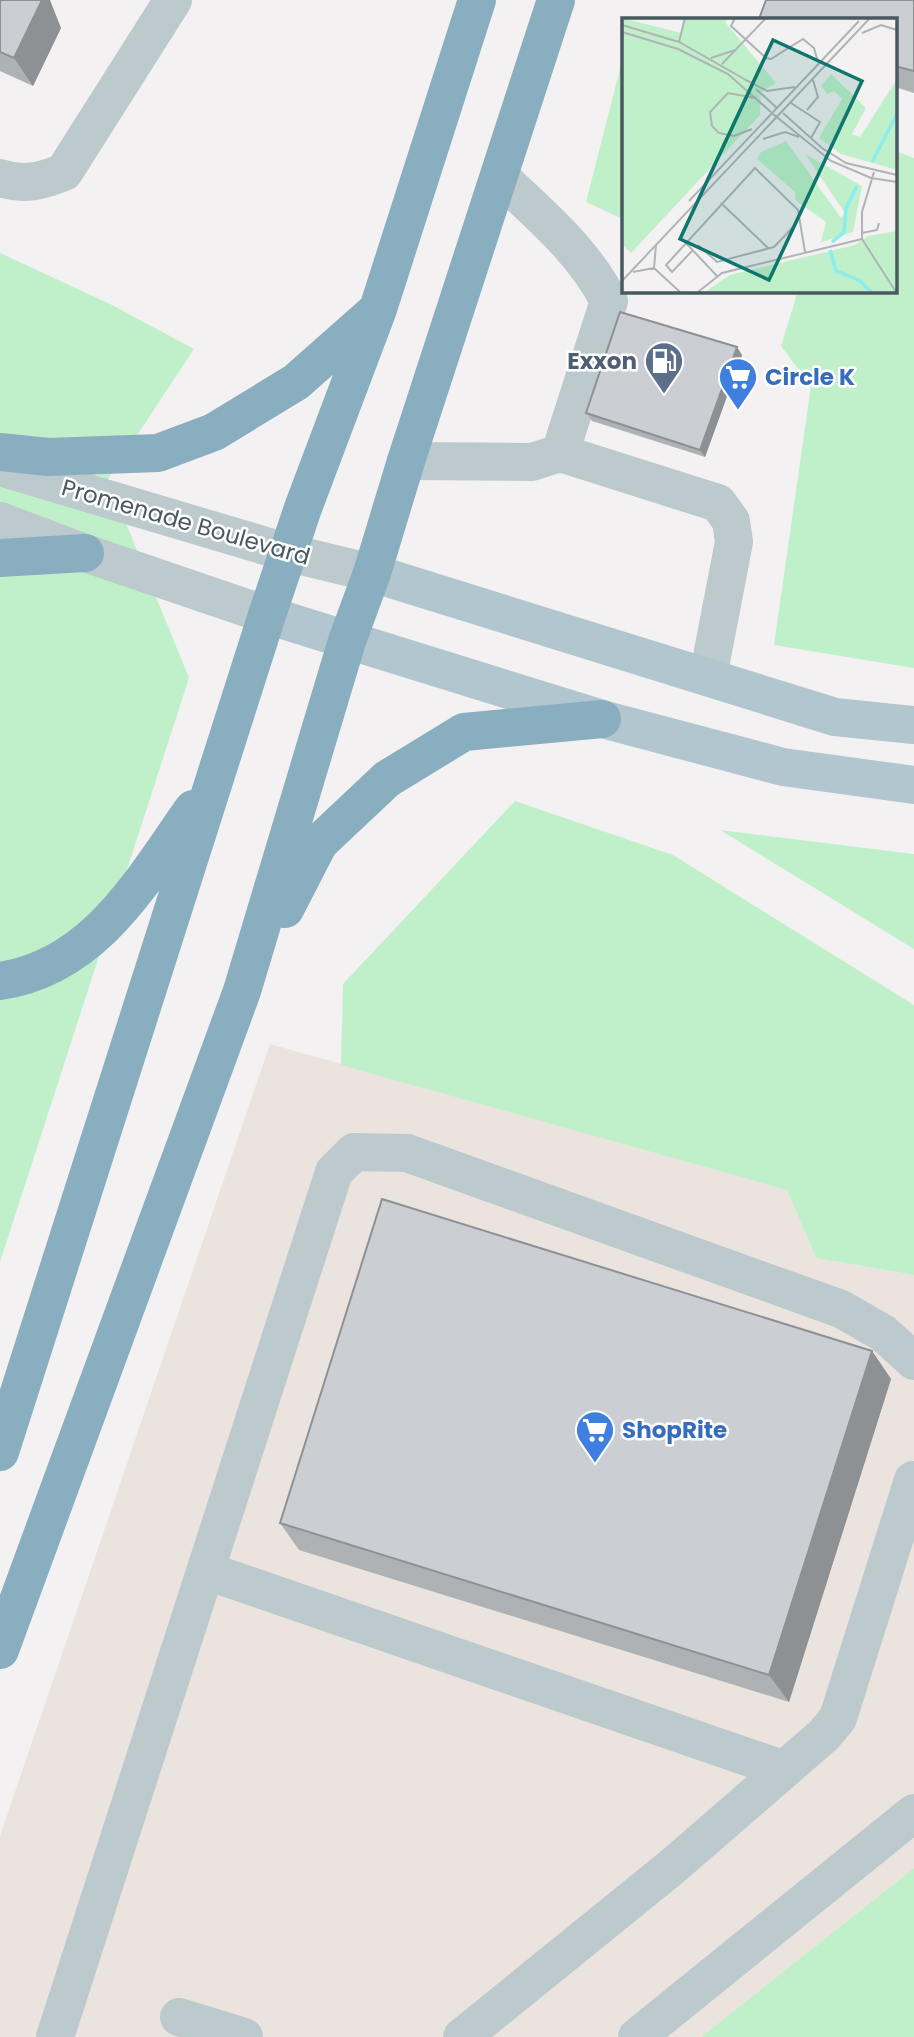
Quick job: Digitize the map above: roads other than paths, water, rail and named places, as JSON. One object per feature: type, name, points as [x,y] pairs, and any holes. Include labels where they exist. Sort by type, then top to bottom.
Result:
[{"type":"highway","points":[[0,1650],[242,992],[348,641],[556,0]]},
{"type":"highway","points":[[0,1452],[267,615],[303,509],[378,309],[470,5]]},
{"type":"highway","points":[[0,452],[48,457],[158,453],[172,449],[214,432],[296,382],[378,309]]},
{"type":"highway","points":[[0,558],[85,553]]},
{"type":"highway","points":[[242,992],[319,843],[387,779],[464,732],[602,719]]},
{"type":"highway","points":[[0,981],[51,965],[92,940],[123,908],[215,779]]},
{"type":"main road","points":[[372,573],[835,717],[914,725]]},
{"type":"main road","points":[[267,615],[602,719],[783,767],[914,785]]},
{"type":"street","points":[[0,177],[14,182],[39,182],[64,172],[173,0]]},
{"type":"street","points":[[499,176],[575,248],[596,275],[609,301],[560,453]]},
{"type":"street","points":[[406,461],[532,462],[560,453],[718,503],[731,520],[734,542],[708,677]]},
{"type":"street","name":"Promenade Boulevard","points":[[0,467],[289,553],[372,573]]},
{"type":"street","points":[[0,521],[267,615]]},
{"type":"street","points":[[55,2037],[334,1172],[354,1152],[407,1153],[841,1309],[883,1333],[914,1361]]},
{"type":"street","points":[[462,2037],[673,1866],[824,1735],[838,1718],[912,1480]]},
{"type":"street","points":[[207,1571],[782,1769]]},
{"type":"street","points":[[637,2037],[914,1814]]},
{"type":"street","points":[[179,2017],[243,2037]]},
{"type":"place","name":"Exxon","points":[[664,395]]},
{"type":"place","name":"Circle K","points":[[738,411]]},
{"type":"place","name":"ShopRite","points":[[595,1464]]}]
